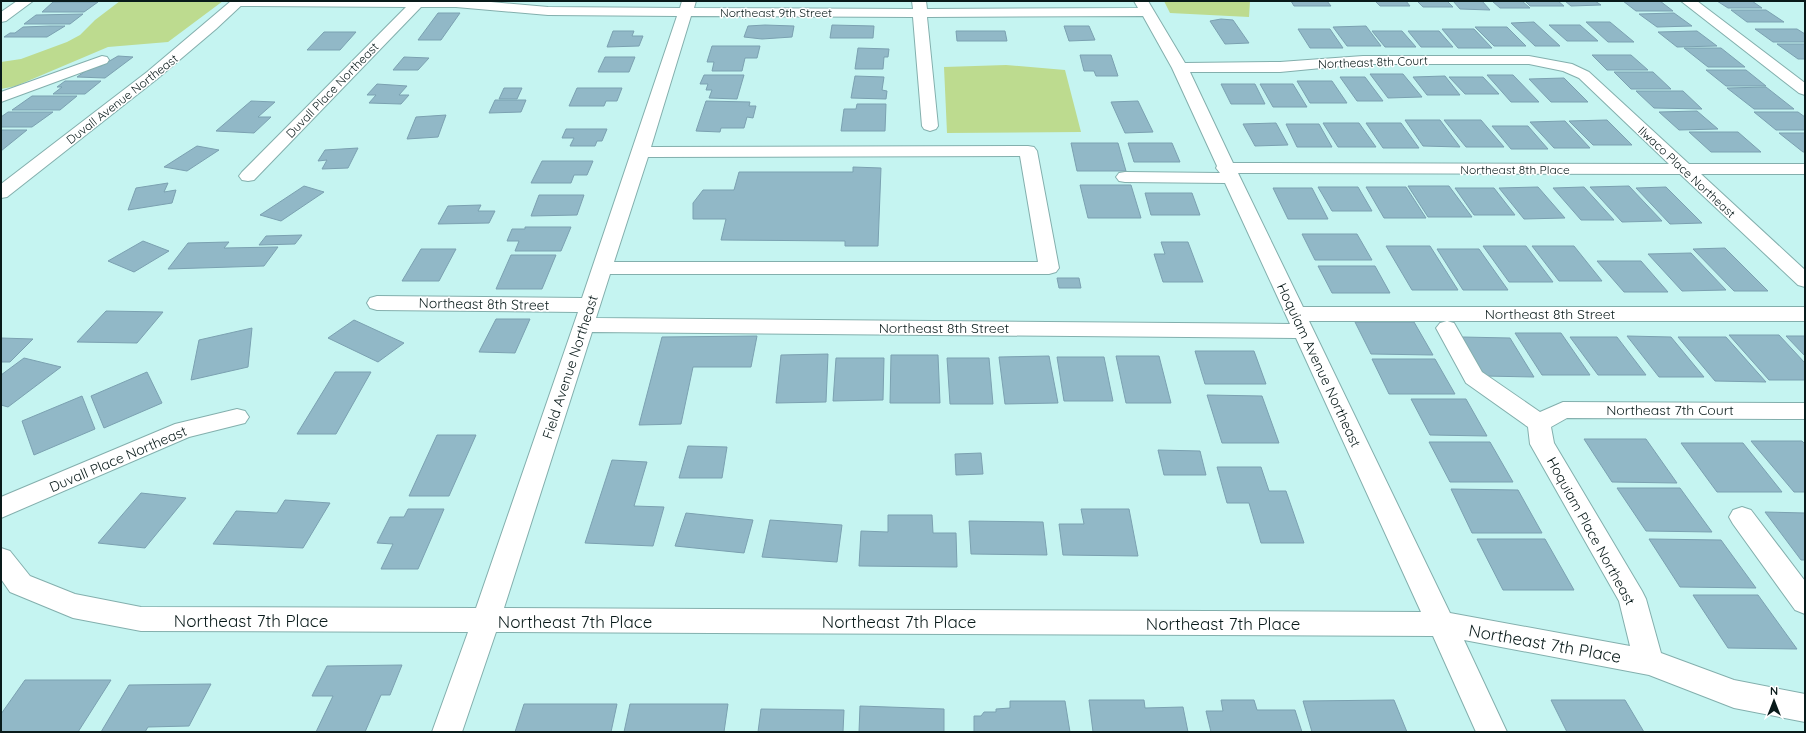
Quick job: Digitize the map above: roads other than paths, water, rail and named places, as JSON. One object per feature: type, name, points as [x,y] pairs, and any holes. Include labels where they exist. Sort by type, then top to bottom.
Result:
[{"type":"street","points":[[1,18],[7,9],[26,1]]},
{"type":"street","points":[[1688,1],[1805,90]]},
{"type":"street","name":"Northeast 9th Street","points":[[239,2],[456,3],[548,11],[687,6],[1144,6]]},
{"type":"street","name":"Duvall Avenue Northeast","points":[[1,192],[160,70],[206,32],[239,2]]},
{"type":"street","name":"Duvall Place Northeast","points":[[248,176],[417,3]]},
{"type":"street","name":"Field Avenue Northeast","points":[[447,732],[486,620],[603,268],[687,6]]},
{"type":"street","name":"Hoquiam Avenue Northeast","points":[[1144,6],[1180,68],[1228,173],[1492,732]]},
{"type":"street","points":[[919,7],[930,126]]},
{"type":"street","points":[[1,97],[102,60]]},
{"type":"street","name":"Northeast 8th Court","points":[[1180,68],[1280,67],[1363,60],[1529,60],[1567,67]]},
{"type":"street","name":"Ilwaco Place Northeast","points":[[1567,67],[1584,75],[1683,169],[1805,281]]},
{"type":"street","points":[[603,268],[1049,268],[1028,151],[641,152]]},
{"type":"street","name":"Northeast 8th Place","points":[[1125,177],[1228,173],[1805,169]]},
{"type":"street","name":"Northeast 8th Street","points":[[377,303],[587,315],[1299,322],[1805,314]]},
{"type":"street","points":[[1447,328],[1474,377],[1539,423]]},
{"type":"street","name":"Northeast 7th Court","points":[[1539,423],[1563,410],[1805,411]]},
{"type":"street","name":"Duvall Place Northeast","points":[[1,508],[183,430],[237,417]]},
{"type":"street","name":"Hoquiam Place Northeast","points":[[1539,423],[1542,444],[1632,599],[1649,662]]},
{"type":"street","points":[[1742,517],[1805,602]]},
{"type":"street","name":"Northeast 7th Place","points":[[1,559],[20,584],[73,606],[141,619],[1442,624],[1649,662],[1734,694],[1805,708]]}]
